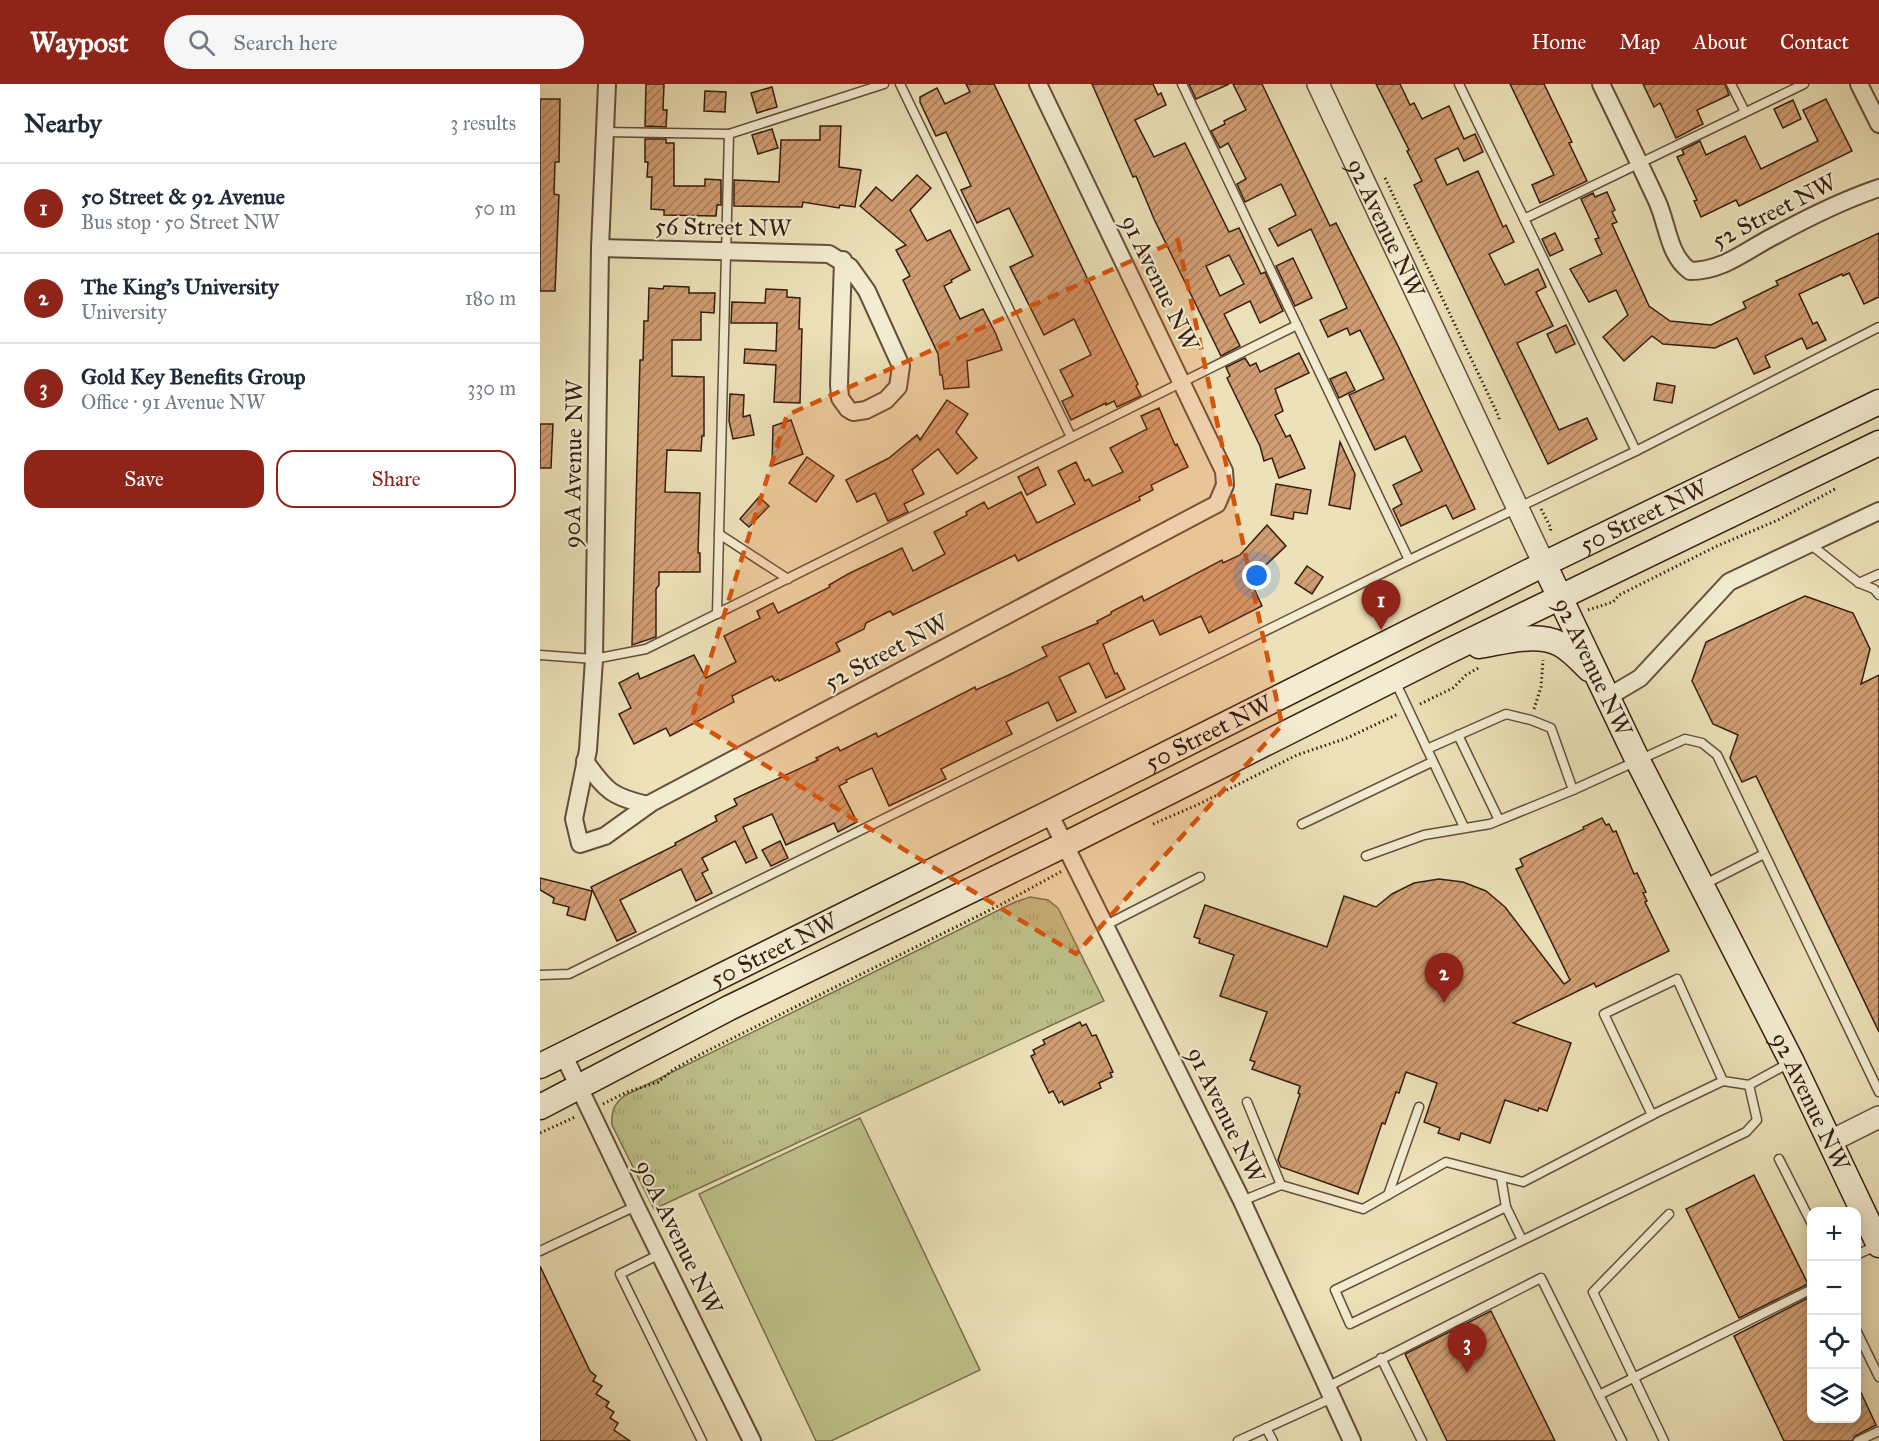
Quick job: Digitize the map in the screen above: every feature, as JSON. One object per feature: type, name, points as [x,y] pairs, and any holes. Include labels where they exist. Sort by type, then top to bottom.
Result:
[{"type":"main road","name":"50 Street NW","points":[[540,1066],[1544,564],[1879,402]]},
{"type":"main road","name":"50 Street NW","points":[[540,1107],[729,1008],[1069,854],[1447,652],[1879,443]]},
{"type":"main road","name":"92 Avenue NW","points":[[1544,564],[1638,760],[1792,1062],[1879,1245]]},
{"type":"main road","points":[[1447,652],[1513,640],[1545,639],[1560,644],[1574,654],[1603,687]]},
{"type":"street","name":"90A Avenue NW","points":[[580,844],[574,819],[585,761],[594,659],[600,248],[607,84]]},
{"type":"street","name":"91 Avenue NW","points":[[1038,84],[1224,471],[1225,485],[1217,504]]},
{"type":"street","name":"92 Avenue NW","points":[[1318,84],[1527,503],[1544,564]]},
{"type":"street","points":[[1601,84],[1639,164]]},
{"type":"street","points":[[1860,84],[1879,124]]},
{"type":"street","name":"52 Street NW","points":[[1639,164],[1659,204],[1672,248],[1681,264],[1690,271],[1717,268],[1784,231],[1859,194],[1879,188]]},
{"type":"street","name":"56 Street NW","points":[[600,248],[829,254],[843,260]]},
{"type":"street","points":[[843,260],[867,291],[901,366],[898,387],[886,400],[866,410],[853,412],[840,398],[839,384],[843,260]]},
{"type":"street","name":"52 Street NW","points":[[580,844],[605,836],[648,805],[1217,504]]},
{"type":"street","points":[[1603,687],[1640,678],[1729,582],[1879,511]]},
{"type":"street","points":[[585,761],[600,783],[622,799],[648,805]]},
{"type":"street","name":"91 Avenue NW","points":[[1049,813],[1242,1202],[1352,1441]]},
{"type":"street","name":"90A Avenue NW","points":[[564,1054],[752,1441]]},
{"type":"street","points":[[1829,1142],[1879,1117]]},
{"type":"lane","points":[[604,132],[729,134],[884,84]]},
{"type":"lane","points":[[900,84],[1071,437]]},
{"type":"lane","points":[[1182,84],[1409,560]]},
{"type":"lane","points":[[1460,84],[1635,451]]},
{"type":"lane","points":[[1731,84],[1745,112]]},
{"type":"lane","points":[[1524,219],[1804,84]]},
{"type":"lane","points":[[717,614],[729,134]]},
{"type":"lane","points":[[540,655],[594,659],[646,650],[1297,325]]},
{"type":"lane","points":[[540,975],[569,974],[1635,451],[1879,327]]},
{"type":"lane","points":[[719,534],[788,579]]},
{"type":"lane","points":[[1810,544],[1859,583],[1874,589],[1879,595]]},
{"type":"lane","points":[[1859,583],[1879,574]]},
{"type":"lane","points":[[1394,679],[1464,827]]},
{"type":"lane","points":[[1427,749],[1506,714],[1531,720],[1551,728],[1574,789]]},
{"type":"lane","points":[[1458,735],[1499,820]]},
{"type":"lane","points":[[1366,855],[1424,835],[1490,824],[1685,739],[1702,743],[1717,755],[1879,1092]]},
{"type":"lane","points":[[1302,824],[1432,762]]},
{"type":"lane","points":[[1702,885],[1764,854]]},
{"type":"lane","points":[[1106,925],[1200,877]]},
{"type":"lane","points":[[1652,1115],[1605,1014],[1677,979],[1723,1080]]},
{"type":"lane","points":[[1242,1202],[1281,1185],[1363,1209],[1446,1162],[1523,1182],[1723,1080],[1749,1085],[1792,1062]]},
{"type":"lane","points":[[1506,1208],[1335,1290],[1350,1324],[1746,1132],[1757,1120],[1749,1085]]},
{"type":"lane","points":[[1246,1102],[1281,1185]]},
{"type":"lane","points":[[1388,1195],[1419,1107]]},
{"type":"lane","points":[[1779,1159],[1807,1214]]},
{"type":"lane","points":[[1501,1176],[1506,1208],[1522,1240]]},
{"type":"lane","points":[[540,1251],[636,1206]]},
{"type":"lane","points":[[1664,1441],[1593,1292],[1669,1214]]},
{"type":"lane","points":[[1861,1253],[1879,1245]]},
{"type":"lane","points":[[660,1254],[620,1274],[702,1441]]},
{"type":"lane","points":[[1238,1441],[1330,1392],[1381,1358],[1541,1278],[1622,1441]]},
{"type":"lane","points":[[1599,1395],[1807,1292]]},
{"type":"lane","points":[[1861,1339],[1879,1377]]},
{"type":"lane","points":[[1381,1358],[1422,1441]]},
{"type":"lane","points":[[1266,1428],[1273,1441]]},
{"type":"lane","points":[[1858,1441],[1879,1431]]},
{"type":"path","points":[[1381,170],[1499,417],[1498,420],[1503,430]]},
{"type":"path","points":[[1613,602],[1619,595],[1717,546],[1786,516],[1827,494],[1842,483]]},
{"type":"path","points":[[1527,503],[1551,528],[1550,538]]},
{"type":"path","points":[[1531,720],[1541,687],[1543,657],[1538,655]]},
{"type":"path","points":[[1149,826],[1187,810],[1297,755],[1347,738],[1409,709],[1452,688],[1470,672],[1488,664]]},
{"type":"path","points":[[540,1133],[627,1092],[658,1082],[674,1069],[695,1058],[1019,895],[1069,854]]},
{"type":"highlighted area","points":[[1178,240],[1282,725],[1076,954],[691,720],[787,415]]},
{"type":"green space","points":[[1030,897],[1048,900],[1058,908],[1104,1001],[654,1209],[612,1125],[614,1109],[624,1096],[1015,902]]},
{"type":"green space","points":[[860,1118],[980,1370],[831,1441],[816,1441],[699,1194]]},
{"type":"building","points":[[646,84],[664,84],[663,110],[667,110],[666,127],[645,126]]},
{"type":"building","points":[[966,84],[994,84],[1138,384],[1136,386],[1141,396],[1117,407],[1114,401],[1106,405],[1106,403],[1071,420],[1062,401],[1073,396],[1060,370],[1091,355],[1074,319],[1044,335],[1010,267],[1033,256],[1009,208],[977,223],[961,190],[971,186],[946,132],[936,136],[920,102],[920,97],[937,88],[945,104],[970,92]]},
{"type":"building","points":[[1092,84],[1153,84],[1158,95],[1161,93],[1166,105],[1135,120],[1154,157],[1185,143],[1229,232],[1239,228],[1261,274],[1265,272],[1283,311],[1260,323],[1250,301],[1224,314],[1240,346],[1221,356],[1154,219],[1136,176],[1133,177]],"holes":[[[1229,255],[1244,284],[1220,296],[1206,266]]]},
{"type":"building","points":[[1189,84],[1229,84],[1196,99]]},
{"type":"building","points":[[1233,84],[1262,84],[1330,226],[1336,223],[1398,346],[1475,509],[1453,519],[1446,505],[1401,526],[1393,509],[1402,504],[1393,485],[1422,471],[1405,436],[1375,450],[1349,395],[1384,379],[1360,330],[1350,335],[1347,328],[1328,337],[1320,320],[1347,308],[1311,229],[1278,246],[1269,229],[1296,215],[1281,184],[1245,202],[1237,184],[1246,179],[1228,143],[1220,148],[1211,131],[1225,124],[1224,121],[1246,110]]},
{"type":"building","points":[[1376,84],[1400,84],[1410,105],[1414,103],[1422,119],[1449,106],[1464,139],[1475,134],[1483,152],[1464,161],[1458,148],[1435,159],[1447,185],[1478,171],[1503,227],[1506,225],[1514,242],[1489,254],[1505,285],[1538,269],[1546,287],[1536,292],[1553,326],[1517,343],[1559,430],[1587,418],[1597,439],[1548,464],[1414,185],[1422,181]]},
{"type":"building","points":[[1510,84],[1544,84],[1572,142],[1569,143],[1587,181],[1540,203],[1532,185],[1554,175]]},
{"type":"building","points":[[1643,84],[1725,84],[1729,95],[1697,110],[1703,124],[1676,138],[1660,103],[1654,107]]},
{"type":"building","points":[[772,87],[777,107],[757,113],[751,93]]},
{"type":"building","points":[[705,91],[726,92],[725,112],[704,111]]},
{"type":"building","points":[[540,99],[560,99],[559,162],[555,162],[554,194],[559,195],[555,291],[540,291]]},
{"type":"building","points":[[1826,99],[1852,151],[1739,206],[1736,200],[1701,217],[1694,201],[1697,200],[1677,157],[1684,154],[1682,150],[1700,141],[1706,155],[1745,136],[1761,169],[1818,141],[1803,110]]},
{"type":"building","points":[[1793,100],[1801,119],[1783,128],[1774,109]]},
{"type":"building","points":[[820,126],[841,126],[839,167],[861,170],[855,207],[840,205],[839,208],[803,202],[802,207],[734,206],[734,180],[779,182],[781,140],[820,140]]},
{"type":"building","points":[[772,129],[778,148],[758,154],[752,135]]},
{"type":"building","points":[[645,139],[666,139],[666,143],[674,143],[674,186],[705,186],[705,179],[721,180],[721,205],[717,205],[716,216],[664,215],[664,210],[651,209],[652,177],[647,177]]},
{"type":"building","points":[[917,175],[931,188],[910,210],[927,241],[950,230],[970,270],[944,286],[960,319],[983,309],[1002,350],[967,361],[969,387],[944,389],[938,354],[903,280],[910,276],[896,250],[906,245],[860,206],[876,187],[892,201]]},
{"type":"building","points":[[1607,192],[1615,210],[1612,212],[1617,222],[1612,224],[1649,306],[1670,321],[1711,325],[1746,308],[1743,302],[1778,285],[1776,281],[1879,233],[1879,297],[1864,304],[1849,273],[1799,294],[1813,324],[1817,322],[1826,340],[1807,349],[1802,338],[1765,356],[1770,367],[1754,374],[1737,338],[1715,348],[1663,344],[1652,336],[1624,361],[1603,337],[1628,315],[1616,290],[1589,302],[1570,269],[1602,254],[1595,239],[1599,238],[1581,199],[1593,193],[1595,197]]},
{"type":"building","points":[[1555,233],[1563,250],[1550,256],[1542,239]]},
{"type":"building","points":[[1293,258],[1312,298],[1295,306],[1276,266]]},
{"type":"building","points":[[664,286],[689,287],[689,293],[715,293],[714,313],[701,312],[701,340],[672,340],[672,376],[704,377],[704,436],[702,436],[701,451],[667,450],[665,492],[700,493],[698,553],[700,553],[700,572],[659,572],[659,585],[656,589],[656,637],[632,645],[640,360],[643,360],[644,321],[648,321],[649,288],[663,289]]},
{"type":"building","points":[[766,289],[787,290],[787,297],[800,298],[799,329],[802,329],[800,403],[774,402],[776,365],[744,363],[745,349],[776,351],[777,323],[731,323],[732,302],[765,303]]},
{"type":"building","points":[[1566,325],[1575,344],[1556,353],[1547,334]]},
{"type":"building","points":[[1299,353],[1309,373],[1275,389],[1283,411],[1275,415],[1286,437],[1290,435],[1305,468],[1279,478],[1272,458],[1264,461],[1260,446],[1227,378],[1230,376],[1226,367],[1245,358],[1250,366],[1256,363],[1260,372]]},
{"type":"building","points":[[1346,372],[1355,390],[1339,398],[1330,379]]},
{"type":"building","points":[[1657,383],[1675,386],[1672,403],[1654,400]]},
{"type":"building","points":[[730,394],[744,395],[743,417],[750,415],[754,435],[733,439],[729,421]]},
{"type":"building","points":[[947,400],[968,414],[956,432],[977,458],[957,474],[938,449],[912,470],[924,494],[904,504],[908,512],[888,521],[875,493],[857,502],[846,480],[889,458],[917,435],[920,440]]},
{"type":"building","points":[[1159,408],[1175,445],[1177,444],[1188,467],[1151,485],[1153,490],[1139,497],[1140,500],[1018,561],[1015,555],[893,615],[890,611],[866,623],[864,629],[836,643],[840,651],[779,681],[778,679],[775,681],[772,676],[732,696],[734,702],[670,736],[666,728],[634,744],[619,714],[631,708],[619,683],[638,673],[640,679],[694,655],[706,678],[736,662],[724,636],[760,618],[757,611],[773,603],[778,613],[830,587],[829,585],[848,574],[902,548],[913,571],[945,554],[934,532],[967,515],[966,512],[984,502],[988,509],[1021,492],[1037,523],[1075,504],[1058,471],[1076,462],[1085,481],[1089,479],[1093,486],[1123,472],[1110,448],[1147,429],[1141,416]]},
{"type":"building","points":[[791,420],[803,454],[772,466],[773,426]]},
{"type":"building","points":[[540,424],[553,424],[551,468],[540,468]]},
{"type":"building","points":[[1340,442],[1355,474],[1350,509],[1329,505]]},
{"type":"building","points":[[807,457],[834,476],[816,502],[789,483]]},
{"type":"building","points":[[1038,467],[1046,485],[1027,495],[1018,477]]},
{"type":"building","points":[[1276,484],[1311,490],[1307,514],[1294,512],[1293,519],[1271,515]]},
{"type":"building","points":[[759,497],[769,506],[749,527],[740,519]]},
{"type":"building","points":[[1267,525],[1286,546],[1250,580],[1262,606],[1209,633],[1201,616],[1160,635],[1153,620],[1103,644],[1115,674],[1117,673],[1125,689],[1106,698],[1089,663],[1059,677],[1076,712],[1057,721],[1048,702],[1006,722],[1012,734],[941,769],[946,779],[889,806],[872,768],[846,780],[847,782],[839,786],[857,822],[838,832],[834,823],[786,845],[772,814],[743,827],[757,858],[746,863],[735,841],[702,858],[708,870],[702,873],[712,893],[696,901],[681,869],[620,900],[636,932],[617,941],[591,887],[676,845],[675,843],[717,821],[715,816],[737,805],[734,799],[818,760],[816,758],[838,747],[840,751],[876,733],[878,737],[975,687],[976,690],[1013,673],[1047,656],[1042,647],[1098,623],[1097,621],[1111,612],[1142,596],[1144,601],[1222,560],[1223,563],[1240,555]]},
{"type":"building","points":[[1307,566],[1323,577],[1312,594],[1295,583]]},
{"type":"building","points":[[1805,596],[1853,613],[1870,649],[1861,684],[1879,675],[1879,1032],[1756,776],[1742,782],[1730,758],[1738,735],[1713,724],[1692,681],[1706,642]]},
{"type":"building","points":[[1602,818],[1613,832],[1616,831],[1634,874],[1637,873],[1646,892],[1643,893],[1647,901],[1645,902],[1669,951],[1596,987],[1594,983],[1513,1023],[1571,1043],[1547,1111],[1539,1108],[1538,1111],[1505,1100],[1490,1143],[1461,1133],[1459,1140],[1438,1133],[1440,1128],[1424,1122],[1437,1083],[1406,1072],[1385,1124],[1382,1123],[1358,1194],[1281,1167],[1278,1160],[1300,1094],[1298,1093],[1300,1086],[1252,1069],[1255,1062],[1250,1060],[1267,1012],[1220,996],[1234,955],[1199,943],[1200,939],[1194,937],[1205,905],[1327,947],[1344,896],[1376,907],[1392,894],[1414,883],[1439,879],[1463,882],[1486,891],[1505,907],[1564,984],[1570,980],[1516,869],[1523,866],[1520,859]]},
{"type":"building","points":[[780,841],[788,858],[771,866],[762,850]]},
{"type":"building","points":[[540,878],[592,891],[585,920],[567,915],[569,907],[553,903],[554,898],[540,890]]},
{"type":"building","points":[[1080,1022],[1082,1026],[1086,1024],[1092,1036],[1096,1035],[1113,1072],[1110,1073],[1112,1077],[1099,1083],[1101,1088],[1064,1105],[1062,1101],[1059,1103],[1053,1091],[1049,1093],[1031,1056],[1035,1054],[1033,1050],[1045,1044],[1043,1040]]},
{"type":"building","points":[[1754,1175],[1807,1284],[1739,1318],[1686,1209]]},
{"type":"building","points":[[540,1266],[590,1371],[596,1376],[593,1381],[602,1386],[596,1394],[609,1402],[606,1407],[614,1412],[610,1418],[618,1423],[614,1430],[630,1441],[540,1441]]},
{"type":"building","points":[[1807,1299],[1807,1423],[1861,1423],[1861,1393],[1876,1425],[1855,1436],[1852,1441],[1784,1441],[1734,1336]]},
{"type":"building","points":[[1491,1311],[1555,1441],[1447,1441],[1405,1354]]},
{"type":"place","name":"50 Street & 92 Avenue","points":[[1381,630]]},
{"type":"place","name":"The King's University","points":[[1444,1003]]},
{"type":"place","name":"Gold Key Benefits Group","points":[[1467,1373]]}]
